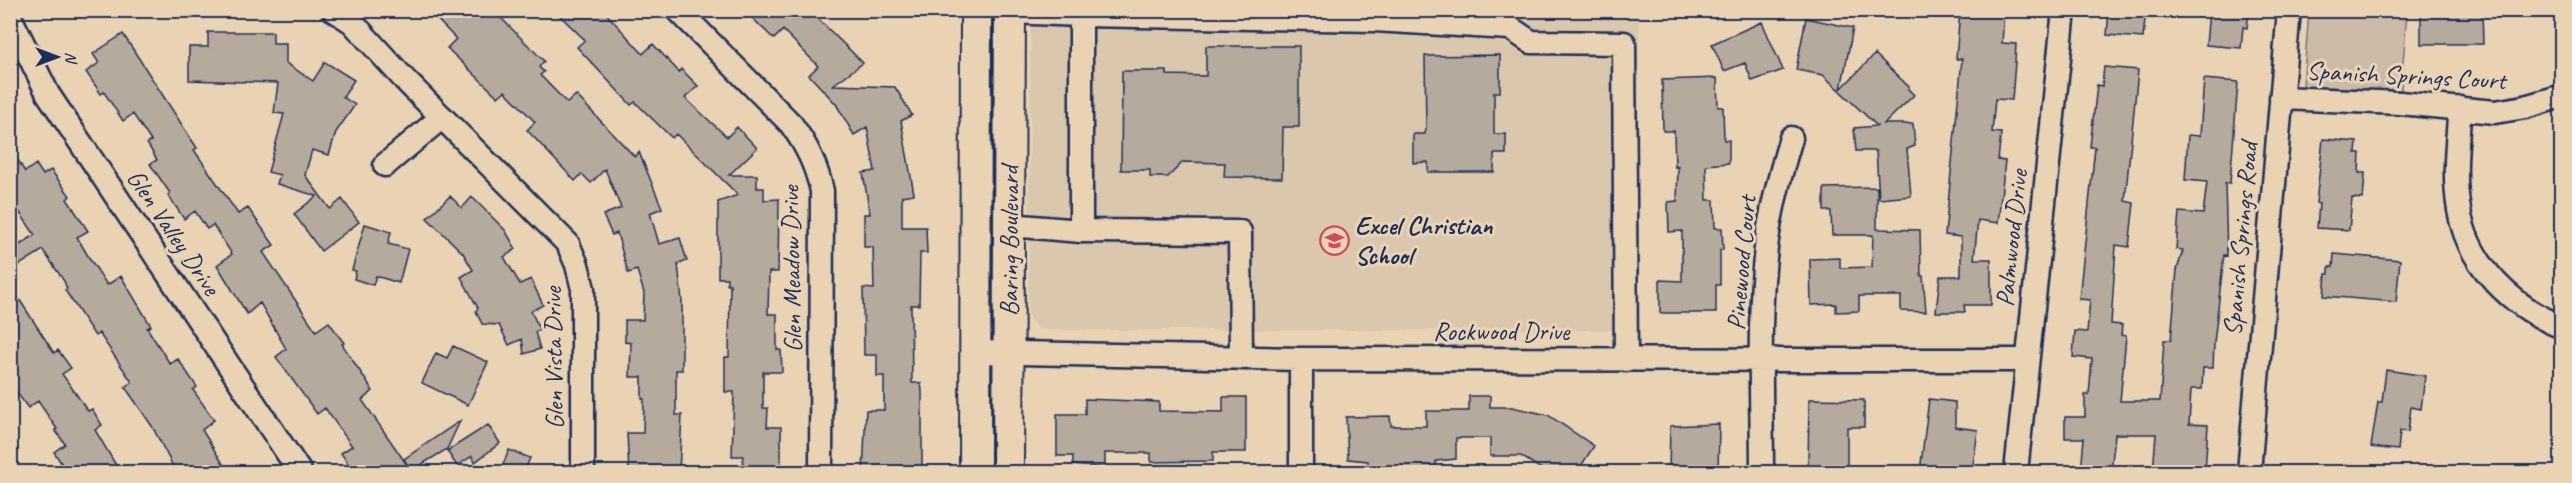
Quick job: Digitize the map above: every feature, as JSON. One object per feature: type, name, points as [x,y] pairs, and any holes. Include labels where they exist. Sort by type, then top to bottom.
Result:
[{"type":"main road","name":"Baring Boulevard","points":[[975,472],[976,10]]},
{"type":"main road","name":"Baring Boulevard","points":[[1008,472],[1010,11]]},
{"type":"street","name":"Glen Vista Drive","points":[[334,10],[352,22],[568,244],[577,265],[583,289],[583,472]]},
{"type":"street","name":"Glen Meadow Drive","points":[[678,10],[791,124],[806,145],[816,167],[822,191],[821,472]]},
{"type":"street","name":"Palmwood Drive","points":[[2016,472],[2064,10]]},
{"type":"street","name":"Spanish Springs Road","points":[[2249,472],[2289,10]]},
{"type":"street","points":[[1010,11],[1081,15],[1374,20],[1510,28],[1531,42],[1624,43],[1626,360]]},
{"type":"street","points":[[1081,15],[1081,231]]},
{"type":"street","name":"Glen Valley Drive","points":[[10,17],[48,94],[300,472]]},
{"type":"street","name":"Spanish Springs Court","points":[[2281,98],[2400,103],[2495,111],[2510,110],[2562,96]]},
{"type":"street","points":[[2460,108],[2456,184],[2459,212],[2468,241],[2484,267],[2509,297],[2537,317],[2562,327]]},
{"type":"street","points":[[385,165],[442,117]]},
{"type":"street","name":"Pinewood Court","points":[[1762,472],[1763,291],[1767,240],[1777,188],[1791,138]]},
{"type":"street","points":[[1009,225],[1081,231],[1240,232],[1241,358]]},
{"type":"street","name":"Rockwood Drive","points":[[975,352],[1301,359],[2027,360]]},
{"type":"street","points":[[1301,359],[1301,472]]},
{"type":"shaded area","name":"Excel Christian School","points":[[1031,11],[1639,11],[1638,330],[1048,330],[1036,327],[1028,316]]},
{"type":"shaded area","points":[[2309,11],[2407,11],[2400,103],[2302,98]]},
{"type":"building","points":[[428,10],[493,10],[544,61],[539,67],[544,72],[540,75],[567,103],[576,95],[635,157],[639,152],[662,208],[650,213],[659,244],[680,238],[687,261],[678,264],[682,301],[682,370],[676,370],[676,415],[682,415],[679,472],[629,472],[627,433],[643,433],[644,399],[642,399],[642,377],[630,377],[631,343],[625,342],[625,320],[643,320],[644,293],[637,270],[628,273],[617,233],[612,235],[603,215],[621,208],[605,169],[591,183],[582,174],[575,181],[527,130],[535,122],[505,91],[498,97],[447,48],[456,39]]},
{"type":"building","points":[[554,10],[603,10],[643,54],[653,44],[679,72],[681,69],[698,86],[685,98],[727,137],[737,127],[757,148],[729,175],[757,175],[757,188],[764,188],[764,200],[779,199],[778,272],[769,272],[768,314],[777,314],[777,350],[781,350],[782,372],[763,372],[763,408],[768,408],[767,427],[781,427],[781,472],[743,472],[743,456],[732,456],[734,392],[725,392],[725,357],[729,357],[730,284],[727,284],[727,278],[718,278],[718,202],[738,195],[676,134],[672,138],[635,102],[631,105],[577,47],[585,40]]},
{"type":"building","points":[[744,10],[809,10],[863,63],[833,85],[895,87],[912,115],[901,121],[914,194],[902,196],[902,227],[926,227],[927,253],[920,253],[919,305],[911,305],[912,383],[921,383],[922,391],[922,472],[863,472],[866,410],[884,410],[884,376],[877,376],[877,355],[864,355],[863,288],[874,289],[873,247],[864,247],[864,214],[870,214],[863,173],[875,171],[867,127],[854,135],[836,104],[809,75],[818,66],[783,30],[774,39]]},
{"type":"building","points":[[1960,10],[2004,14],[2002,43],[2016,44],[2012,100],[1995,99],[1992,132],[2001,133],[1998,160],[2005,161],[1998,223],[1978,220],[1974,259],[1991,259],[1991,305],[1964,305],[1965,312],[1936,312],[1940,276],[1961,276],[1961,237],[1945,235],[1962,59],[1956,59]]},
{"type":"building","points":[[2109,10],[2146,10],[2143,38],[2107,35]]},
{"type":"building","points":[[2209,10],[2249,10],[2247,28],[2243,27],[2241,48],[2206,45]]},
{"type":"building","points":[[2421,10],[2482,10],[2483,44],[2421,44]]},
{"type":"building","points":[[1806,18],[1853,28],[1841,89],[1875,54],[1909,87],[1908,89],[1914,95],[1884,124],[1913,124],[1915,146],[1907,149],[1911,196],[1879,199],[1876,151],[1856,151],[1854,128],[1877,126],[1823,75],[1796,70]]},
{"type":"building","points":[[1762,22],[1783,70],[1752,81],[1745,63],[1724,71],[1712,44]]},
{"type":"building","points":[[208,32],[273,32],[273,43],[286,43],[286,63],[313,81],[325,62],[354,80],[343,97],[355,105],[336,132],[329,155],[312,150],[305,175],[330,209],[342,199],[359,222],[321,251],[294,214],[317,196],[277,184],[280,175],[268,172],[284,114],[274,113],[278,83],[189,80],[189,47],[208,47]]},
{"type":"building","points":[[123,34],[197,148],[194,150],[238,214],[248,208],[274,245],[263,252],[316,331],[329,322],[344,343],[342,344],[373,391],[362,400],[412,472],[354,472],[341,453],[352,446],[325,408],[317,414],[276,357],[286,349],[260,303],[247,314],[217,265],[232,254],[213,225],[207,229],[195,211],[184,219],[150,164],[157,160],[147,143],[151,141],[133,114],[123,121],[104,92],[101,94],[86,72],[99,63],[93,54]]},
{"type":"building","points":[[1206,46],[1299,46],[1299,127],[1283,127],[1282,178],[1224,177],[1225,163],[1183,162],[1168,177],[1150,177],[1150,170],[1121,170],[1122,71],[1167,71],[1167,75],[1206,76]]},
{"type":"building","points":[[1500,55],[1500,92],[1494,92],[1494,134],[1506,134],[1506,154],[1494,154],[1494,172],[1428,172],[1428,162],[1413,163],[1413,134],[1425,134],[1426,129],[1425,56]]},
{"type":"building","points":[[2104,67],[2138,70],[2125,201],[2134,203],[2129,247],[2116,245],[2111,324],[2122,325],[2121,335],[2126,336],[2120,401],[2160,401],[2164,340],[2171,340],[2177,270],[2183,250],[2176,249],[2179,212],[2203,214],[2207,182],[2185,180],[2188,135],[2200,136],[2204,79],[2238,82],[2230,183],[2225,183],[2227,256],[2224,255],[2213,368],[2203,368],[2202,389],[2191,389],[2189,424],[2208,425],[2205,472],[2153,472],[2156,434],[2115,434],[2111,472],[2081,472],[2084,438],[2065,438],[2065,417],[2085,417],[2085,395],[2089,395],[2092,359],[2073,357],[2075,331],[2087,332],[2090,300],[2079,299],[2095,147],[2090,147],[2097,85],[2102,86]]},
{"type":"building","points":[[1717,78],[1718,107],[1723,107],[1724,140],[1729,140],[1729,163],[1706,165],[1707,200],[1714,200],[1715,228],[1722,228],[1723,250],[1720,250],[1720,285],[1716,285],[1716,313],[1660,313],[1660,280],[1682,281],[1682,231],[1669,232],[1668,202],[1677,201],[1678,166],[1675,167],[1674,131],[1663,131],[1662,80]]},
{"type":"building","points":[[2323,139],[2357,142],[2356,153],[2360,153],[2359,173],[2365,173],[2363,199],[2352,198],[2349,230],[2317,228],[2319,204],[2316,203]]},
{"type":"building","points":[[10,147],[25,172],[36,164],[43,175],[51,170],[70,196],[67,199],[88,231],[77,237],[107,285],[121,276],[151,326],[147,328],[170,364],[178,359],[197,387],[193,390],[214,420],[202,430],[228,472],[176,472],[152,426],[125,387],[132,382],[99,333],[95,336],[65,290],[67,289],[64,281],[43,250],[10,271],[10,251],[35,235],[10,198]]},
{"type":"building","points":[[1877,187],[1877,229],[1920,230],[1921,276],[1923,276],[1926,312],[1901,311],[1901,296],[1859,296],[1859,311],[1836,312],[1836,304],[1811,305],[1810,259],[1840,258],[1840,268],[1872,267],[1873,235],[1832,235],[1831,211],[1824,211],[1824,188]]},
{"type":"building","points":[[450,196],[462,208],[472,197],[505,230],[516,249],[504,257],[520,284],[531,279],[543,305],[531,311],[540,330],[535,332],[540,349],[524,354],[522,339],[509,345],[499,325],[482,324],[476,311],[478,308],[461,277],[473,270],[463,253],[427,218]]},
{"type":"building","points":[[365,224],[391,232],[388,244],[408,249],[399,283],[376,276],[373,285],[354,279],[356,271],[352,270]]},
{"type":"building","points":[[2334,254],[2400,260],[2396,302],[2324,296],[2326,274],[2329,274],[2329,267],[2333,267]]},
{"type":"building","points":[[10,285],[54,353],[58,350],[71,368],[62,374],[88,411],[92,409],[102,425],[95,430],[120,472],[67,472],[54,452],[65,444],[55,430],[57,429],[38,401],[28,408],[10,383]]},
{"type":"building","points":[[453,346],[488,362],[468,405],[422,383],[436,353],[447,358]]},
{"type":"building","points":[[2386,370],[2425,376],[2421,409],[2411,407],[2408,432],[2400,431],[2398,450],[2371,447],[2378,402],[2382,402]]},
{"type":"building","points":[[1469,396],[1490,396],[1490,407],[1512,407],[1548,415],[1594,446],[1577,472],[1546,472],[1521,456],[1490,456],[1490,438],[1456,438],[1456,459],[1436,461],[1435,472],[1368,472],[1368,461],[1348,459],[1346,417],[1390,416],[1391,426],[1426,426],[1426,411],[1469,411]]},
{"type":"building","points":[[1223,397],[1246,397],[1246,452],[1213,452],[1213,461],[1151,462],[1151,453],[1105,453],[1105,468],[1073,465],[1073,456],[1057,456],[1057,414],[1085,414],[1085,399],[1159,402],[1159,411],[1223,412]]},
{"type":"building","points":[[1809,399],[1864,400],[1864,427],[1847,427],[1847,472],[1808,472]]},
{"type":"building","points":[[1929,399],[1955,402],[1955,427],[1978,430],[1972,472],[1920,472]]},
{"type":"building","points":[[460,421],[447,449],[411,471],[404,459]]},
{"type":"building","points":[[1719,424],[1718,472],[1669,472],[1670,426]]},
{"type":"building","points":[[488,425],[500,443],[475,462],[472,456],[457,466],[447,451]]},
{"type":"building","points":[[509,450],[530,458],[524,472],[500,472]]},
{"type":"place","name":"Excel Christian School","points":[[1334,240]]}]
